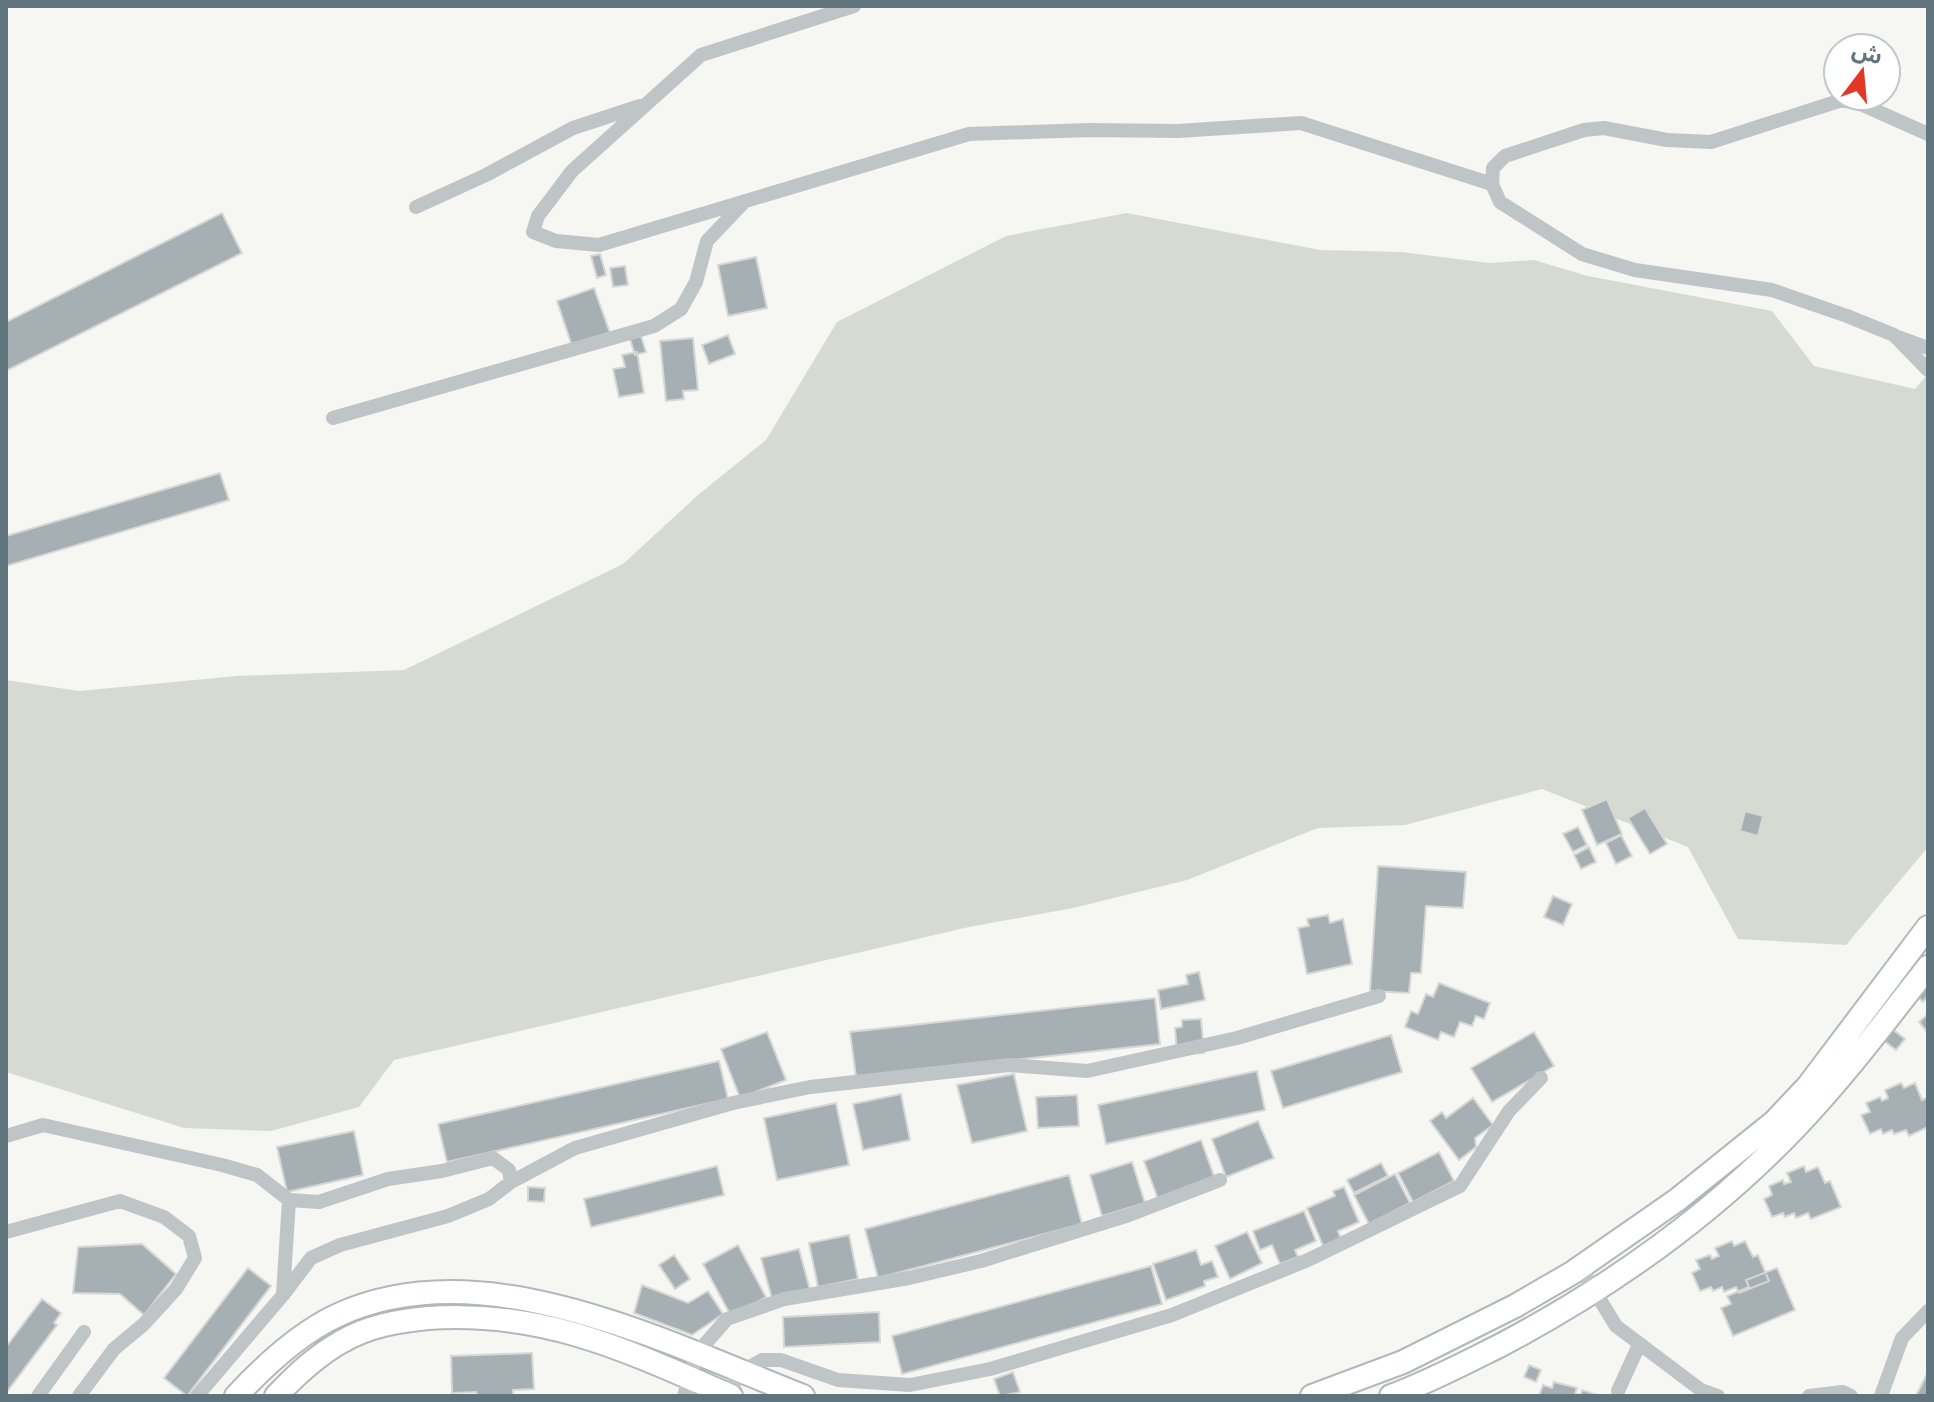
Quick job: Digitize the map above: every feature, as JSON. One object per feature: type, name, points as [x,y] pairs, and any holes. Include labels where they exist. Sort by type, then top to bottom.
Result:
[{"type":"main road","points":[[1312,1396],[1403,1362],[1515,1306],[1580,1267],[1677,1200],[1774,1122],[1808,1086],[1928,927]]},
{"type":"main road","points":[[1391,1396],[1456,1368],[1593,1292],[1682,1231],[1783,1139],[1841,1077],[1928,967]]},
{"type":"main road","points":[[236,1396],[294,1343],[333,1317],[385,1300],[443,1293],[497,1295],[542,1302],[630,1327],[741,1372],[778,1392],[803,1396]]},
{"type":"main road","points":[[276,1396],[302,1368],[342,1341],[394,1322],[453,1317],[521,1321],[577,1333],[686,1387],[729,1395]]},
{"type":"street","points":[[854,6],[701,55],[572,171],[538,216],[533,232],[556,241],[599,245],[969,134],[1178,131],[1301,123],[1492,184]]},
{"type":"street","points":[[1928,134],[1863,105],[1842,100],[1711,142],[1667,140],[1604,128],[1584,130],[1505,156],[1493,168],[1492,184],[1500,202],[1582,254],[1635,270],[1772,290],[1928,348]]},
{"type":"street","points":[[416,207],[486,175],[573,128],[648,103]]},
{"type":"street","points":[[333,418],[654,326],[681,309],[696,282],[707,241],[746,201]]},
{"type":"street","points":[[1894,335],[1928,370]]},
{"type":"street","points":[[197,1396],[311,1258],[340,1245],[448,1216],[489,1199],[511,1182],[575,1148],[733,1103],[810,1087],[1009,1065],[1087,1071],[1237,1038],[1379,996]]},
{"type":"street","points":[[729,1395],[741,1372],[762,1360],[781,1360],[838,1380],[910,1385],[990,1369],[1172,1315],[1308,1260],[1460,1186],[1509,1111],[1541,1078]]},
{"type":"street","points":[[6,1136],[43,1125],[222,1165],[257,1175],[289,1200],[319,1202],[388,1179],[442,1171],[493,1158],[509,1170],[511,1182]]},
{"type":"street","points":[[686,1387],[697,1353],[727,1319],[784,1299],[909,1278],[981,1261],[1129,1215],[1220,1180]]},
{"type":"street","points":[[283,1295],[289,1200]]},
{"type":"street","points":[[6,1232],[120,1201],[164,1217],[189,1236],[195,1258],[176,1289],[144,1324],[114,1349],[79,1396]]},
{"type":"street","points":[[1580,1267],[1616,1326],[1701,1390],[1718,1396]]},
{"type":"street","points":[[1881,1396],[1902,1338],[1928,1311]]},
{"type":"street","points":[[38,1396],[84,1332]]},
{"type":"street","points":[[1618,1391],[1639,1345]]},
{"type":"street","points":[[1809,1396],[1843,1392],[1851,1396]]},
{"type":"shaded area","points":[[1127,213],[1320,250],[1402,252],[1489,263],[1534,260],[1588,276],[1772,311],[1814,366],[1915,389],[1928,374],[1928,847],[1846,945],[1738,939],[1688,847],[1542,789],[1405,825],[1318,828],[1187,880],[1073,908],[969,927],[394,1060],[359,1107],[271,1131],[184,1128],[6,1072],[6,680],[79,691],[237,676],[404,670],[623,564],[698,495],[766,440],[837,322],[1006,236]]},
{"type":"building","points":[[222,213],[242,253],[6,371],[6,322]]},
{"type":"building","points":[[600,254],[606,275],[597,278],[591,256]]},
{"type":"building","points":[[756,257],[767,308],[728,316],[718,265]]},
{"type":"building","points":[[625,266],[628,285],[613,287],[610,268]]},
{"type":"building","points":[[594,288],[610,333],[572,346],[557,301]]},
{"type":"building","points":[[728,335],[735,354],[709,364],[702,345]]},
{"type":"building","points":[[641,336],[646,352],[635,355],[630,339]]},
{"type":"building","points":[[693,338],[698,390],[683,391],[684,399],[666,401],[660,341]]},
{"type":"building","points":[[637,352],[644,393],[619,397],[613,369],[625,367],[622,355]]},
{"type":"building","points":[[220,473],[229,500],[6,566],[6,536]]},
{"type":"building","points":[[1607,799],[1622,834],[1597,845],[1582,810]]},
{"type":"building","points":[[1645,808],[1667,844],[1650,854],[1628,818]]},
{"type":"building","points":[[1745,811],[1763,816],[1758,836],[1740,831]]},
{"type":"building","points":[[1578,827],[1587,845],[1573,852],[1563,834]]},
{"type":"building","points":[[1621,835],[1632,856],[1616,864],[1606,843]]},
{"type":"building","points":[[1589,847],[1596,862],[1581,869],[1574,855]]},
{"type":"building","points":[[1378,866],[1466,872],[1463,908],[1426,906],[1421,973],[1411,973],[1409,993],[1370,991]]},
{"type":"building","points":[[1553,896],[1572,904],[1563,925],[1544,917]]},
{"type":"building","points":[[1328,915],[1330,923],[1343,919],[1352,964],[1307,974],[1298,928],[1309,926],[1307,919]]},
{"type":"building","points":[[1199,972],[1205,1000],[1161,1009],[1158,990],[1188,984],[1186,975]]},
{"type":"building","points":[[1928,975],[1928,996],[1923,1002],[1912,991]]},
{"type":"building","points":[[1439,983],[1490,1003],[1484,1019],[1476,1016],[1472,1026],[1460,1022],[1454,1037],[1441,1032],[1438,1040],[1405,1027],[1411,1011],[1418,1014],[1426,994],[1433,997]]},
{"type":"building","points":[[1155,998],[1160,1044],[856,1077],[850,1032]]},
{"type":"building","points":[[1928,1014],[1928,1033],[1919,1022]]},
{"type":"building","points":[[1201,1019],[1204,1053],[1177,1054],[1175,1028],[1182,1027],[1182,1020]]},
{"type":"building","points":[[1882,1021],[1905,1039],[1896,1050],[1873,1032]]},
{"type":"building","points":[[767,1032],[786,1080],[740,1098],[721,1049]]},
{"type":"building","points":[[1534,1032],[1554,1066],[1492,1102],[1471,1068]]},
{"type":"building","points":[[1391,1035],[1402,1072],[1283,1108],[1271,1071]]},
{"type":"building","points":[[719,1061],[728,1099],[447,1162],[438,1124]]},
{"type":"building","points":[[1257,1071],[1265,1110],[1106,1144],[1098,1105]]},
{"type":"building","points":[[1014,1074],[1027,1131],[972,1143],[957,1085]]},
{"type":"building","points":[[1901,1083],[1904,1088],[1915,1083],[1922,1100],[1928,1097],[1928,1127],[1909,1136],[1906,1130],[1883,1134],[1881,1129],[1870,1134],[1861,1115],[1870,1112],[1866,1103],[1880,1097],[1882,1101],[1888,1098],[1885,1090]]},
{"type":"building","points":[[901,1094],[910,1140],[863,1150],[853,1104]]},
{"type":"building","points":[[1077,1095],[1079,1126],[1038,1128],[1036,1097]]},
{"type":"building","points":[[1473,1098],[1493,1125],[1475,1138],[1476,1147],[1459,1160],[1430,1121],[1442,1112],[1446,1118]]},
{"type":"building","points":[[836,1103],[849,1165],[777,1180],[764,1118]]},
{"type":"building","points":[[1258,1121],[1274,1158],[1226,1177],[1212,1139]]},
{"type":"building","points":[[354,1131],[363,1175],[287,1192],[277,1147]]},
{"type":"building","points":[[1201,1140],[1215,1179],[1158,1199],[1144,1161]]},
{"type":"building","points":[[1439,1152],[1454,1181],[1413,1202],[1398,1173]]},
{"type":"building","points":[[1132,1162],[1145,1203],[1102,1216],[1090,1175]]},
{"type":"building","points":[[1381,1163],[1388,1176],[1354,1193],[1347,1180]]},
{"type":"building","points":[[717,1166],[724,1195],[591,1227],[584,1199]]},
{"type":"building","points":[[1804,1166],[1806,1172],[1818,1167],[1825,1183],[1830,1181],[1841,1207],[1811,1219],[1808,1213],[1796,1218],[1794,1213],[1772,1217],[1764,1199],[1772,1195],[1769,1186],[1783,1180],[1784,1184],[1791,1182],[1787,1173]]},
{"type":"building","points":[[1395,1174],[1410,1203],[1369,1224],[1354,1195]]},
{"type":"building","points":[[1069,1175],[1082,1224],[878,1278],[865,1229]]},
{"type":"building","points":[[528,1187],[545,1188],[544,1202],[528,1201]]},
{"type":"building","points":[[1344,1187],[1359,1222],[1338,1231],[1341,1239],[1323,1246],[1307,1208],[1335,1196],[1333,1191]]},
{"type":"building","points":[[1304,1211],[1316,1241],[1295,1250],[1298,1257],[1280,1264],[1272,1245],[1260,1250],[1253,1231]]},
{"type":"building","points":[[1247,1232],[1262,1263],[1230,1279],[1215,1246]]},
{"type":"building","points":[[849,1235],[858,1279],[818,1287],[809,1243]]},
{"type":"building","points":[[1732,1241],[1734,1246],[1745,1241],[1753,1257],[1758,1255],[1769,1281],[1739,1293],[1736,1287],[1724,1292],[1722,1287],[1700,1291],[1692,1273],[1700,1269],[1696,1260],[1710,1255],[1712,1259],[1719,1256],[1715,1248]]},
{"type":"building","points":[[142,1244],[176,1274],[144,1315],[120,1294],[73,1293],[78,1247]]},
{"type":"building","points":[[738,1245],[766,1297],[731,1316],[703,1264]]},
{"type":"building","points":[[799,1249],[810,1290],[772,1299],[761,1258]]},
{"type":"building","points":[[1196,1250],[1201,1265],[1212,1261],[1218,1277],[1204,1281],[1205,1286],[1166,1300],[1153,1264]]},
{"type":"building","points":[[674,1255],[690,1279],[675,1289],[659,1265]]},
{"type":"building","points":[[1151,1266],[1162,1304],[902,1374],[892,1336]]},
{"type":"building","points":[[248,1268],[271,1286],[187,1396],[164,1378]]},
{"type":"building","points":[[1777,1268],[1795,1310],[1733,1336],[1721,1308],[1731,1304],[1727,1296],[1749,1287],[1746,1280]]},
{"type":"building","points":[[642,1285],[688,1303],[708,1291],[723,1314],[692,1335],[634,1313]]},
{"type":"building","points":[[42,1299],[61,1313],[54,1323],[57,1325],[6,1393],[6,1347]]},
{"type":"building","points":[[879,1312],[880,1342],[784,1347],[783,1317]]},
{"type":"building","points":[[532,1353],[534,1389],[513,1390],[513,1396],[452,1393],[451,1356]]},
{"type":"building","points":[[1529,1365],[1541,1370],[1536,1382],[1524,1377]]},
{"type":"building","points":[[1013,1372],[1020,1392],[1000,1396],[994,1379]]},
{"type":"building","points":[[1927,1374],[1928,1396],[1916,1396]]},
{"type":"building","points":[[1554,1382],[1577,1388],[1575,1394],[1581,1395],[1582,1390],[1600,1396],[1539,1396],[1543,1385],[1552,1388]]}]
